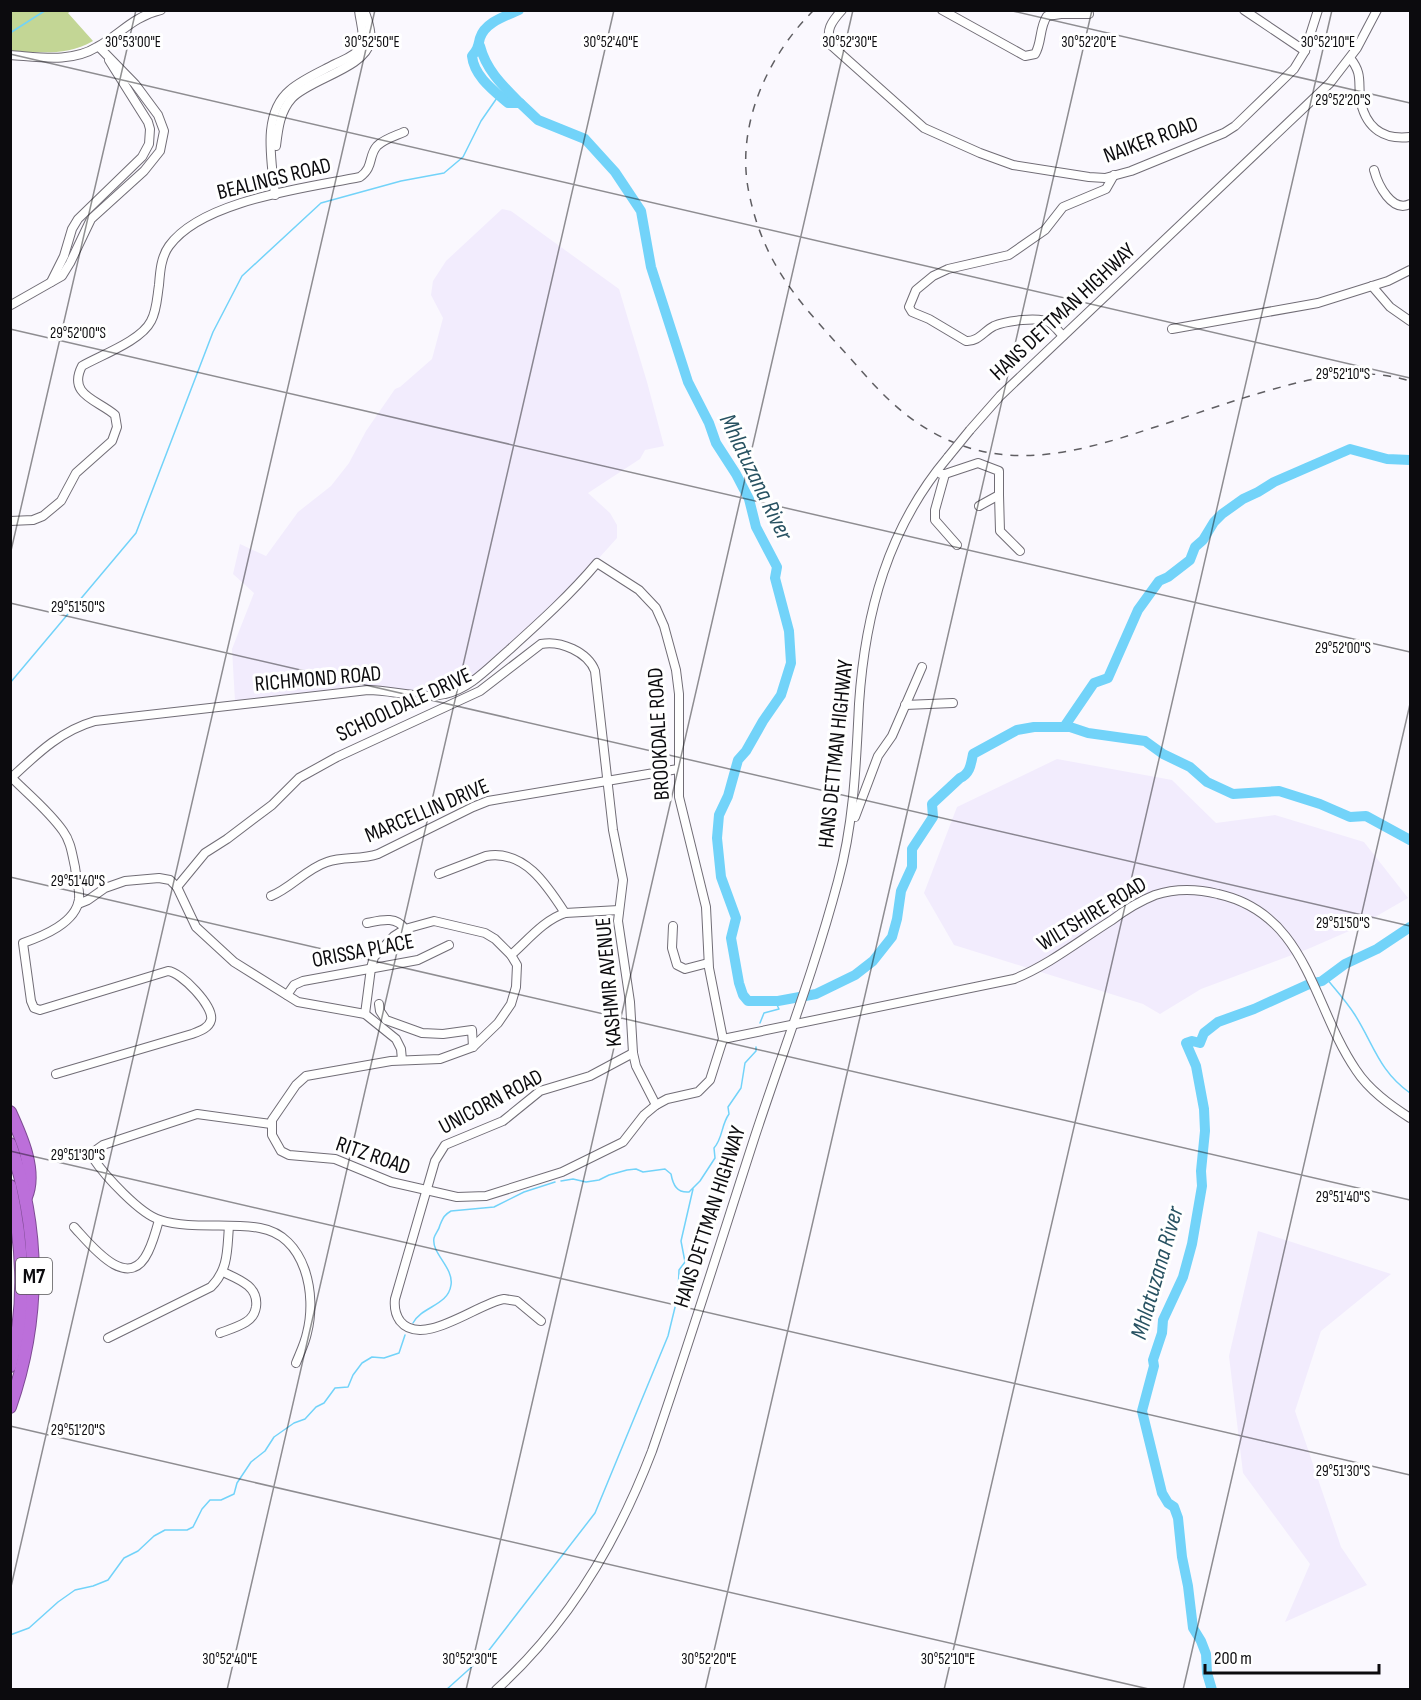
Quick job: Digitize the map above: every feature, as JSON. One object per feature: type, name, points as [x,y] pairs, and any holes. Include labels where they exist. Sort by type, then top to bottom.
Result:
[{"type":"highway","points":[[10,1112],[30,1172],[30,1185],[26,1198]]},
{"type":"highway","name":"M7","points":[[10,1144],[26,1198],[34,1270],[32,1314],[25,1357],[10,1407]]},
{"type":"highway","name":"M7","points":[[10,1186],[19,1236],[22,1274],[21,1305],[10,1366]]},
{"type":"highway","points":[[10,1215],[22,1274]]},
{"type":"street","points":[[10,55],[72,57],[99,47],[125,26],[161,10]]},
{"type":"street","points":[[276,195],[272,135],[273,120],[278,105],[292,88],[357,52],[363,42],[359,10]]},
{"type":"street","points":[[276,195],[276,147],[282,114],[291,99],[301,91],[357,60],[365,53],[371,39],[364,10]]},
{"type":"street","name":"NAIKER ROAD","points":[[842,10],[829,29],[829,41],[832,46],[924,128],[1013,165],[1105,178],[1131,171],[1210,139],[1235,126],[1294,69],[1305,51],[1318,10]]},
{"type":"street","points":[[942,10],[1025,56],[1038,51],[1042,27],[1047,16],[1089,14]]},
{"type":"street","points":[[1244,10],[1305,51]]},
{"type":"street","name":"HANS DETTMAN HIGHWAY","points":[[496,1689],[545,1638],[580,1593],[609,1545],[636,1490],[656,1441],[794,1026],[838,885],[854,801],[861,680],[872,610],[893,544],[919,495],[934,473],[1000,396],[1312,102],[1350,58],[1377,10]]},
{"type":"street","points":[[11,305],[66,271],[91,219],[155,159],[163,143],[164,131],[158,115],[135,84],[99,47]]},
{"type":"street","points":[[51,282],[78,219],[136,163],[147,151],[149,144],[148,122],[112,67],[107,54]]},
{"type":"street","points":[[1350,58],[1359,71],[1361,104],[1374,127],[1379,133],[1391,138],[1410,138]]},
{"type":"street","name":"BEALINGS ROAD","points":[[10,521],[33,520],[53,509],[61,501],[76,473],[112,441],[117,427],[115,415],[83,393],[78,383],[78,376],[82,366],[137,336],[149,325],[156,307],[163,256],[185,229],[212,213],[276,195],[360,177],[368,170],[375,148],[404,132]]},
{"type":"street","points":[[1374,171],[1379,186],[1388,197],[1400,206],[1406,207],[1410,204]]},
{"type":"street","points":[[1063,336],[1050,322],[1034,319],[1002,323],[976,339],[966,341],[929,319],[912,312],[909,307],[916,290],[933,276],[948,269],[1009,255],[1045,230],[1063,207],[1106,189],[1114,175]]},
{"type":"street","points":[[1172,328],[1318,303],[1397,278],[1410,270]]},
{"type":"street","points":[[1372,286],[1390,307],[1410,321]]},
{"type":"street","points":[[934,473],[945,474],[978,463],[999,471],[1000,531],[1020,551]]},
{"type":"street","points":[[945,474],[935,510],[935,520],[957,546]]},
{"type":"street","points":[[979,506],[999,495]]},
{"type":"street","name":"BROOKDALE ROAD","points":[[597,562],[647,597],[661,616],[671,651],[678,683],[678,769],[681,807],[706,907],[708,963],[723,1039]]},
{"type":"street","name":"RICHMOND ROAD","points":[[11,778],[59,736],[95,721],[368,690],[434,696],[456,691],[482,673],[555,608],[597,562]]},
{"type":"street","name":"SCHOOLDALE DRIVE","points":[[177,887],[205,853],[272,805],[299,778],[336,757],[480,691],[541,644],[560,645],[583,655],[593,666],[607,780]]},
{"type":"street","points":[[849,832],[879,756],[892,736],[922,667]]},
{"type":"street","points":[[905,705],[952,703]]},
{"type":"street","name":"MARCELLIN DRIVE","points":[[271,896],[289,887],[324,863],[337,859],[363,858],[378,854],[482,803],[678,769]]},
{"type":"street","points":[[11,778],[66,835],[72,851],[78,883],[78,904]]},
{"type":"street","name":"KASHMIR AVENUE","points":[[607,780],[613,830],[623,880],[618,926],[630,1002],[633,1053],[636,1066],[656,1104]]},
{"type":"street","points":[[439,874],[494,854],[511,856],[535,873],[565,913]]},
{"type":"street","points":[[56,1074],[192,1034],[208,1026],[211,1015],[206,1003],[182,977],[168,971],[37,1010],[31,1001],[23,943],[46,933],[66,920],[78,904],[105,888],[125,881],[165,878],[177,887],[193,921],[201,932],[239,965],[303,1003],[365,1014],[396,1039],[401,1049],[402,1060]]},
{"type":"street","name":"WILTSHIRE ROAD","points":[[723,1039],[1014,980],[1037,969],[1129,908],[1155,895],[1168,892],[1209,891],[1251,906],[1279,927],[1302,958],[1337,1036],[1359,1074],[1377,1094],[1410,1118]]},
{"type":"street","points":[[511,955],[546,923],[565,913],[619,910]]},
{"type":"street","points":[[367,923],[394,921],[399,922],[405,930]]},
{"type":"street","points":[[296,1363],[308,1332],[311,1304],[305,1272],[299,1257],[286,1240],[271,1230],[253,1227],[159,1220],[136,1207],[96,1163],[93,1158],[94,1152],[102,1145],[197,1114],[271,1124],[282,1102],[296,1084],[306,1076],[402,1060],[440,1059],[473,1047],[498,1023],[511,1004],[518,970],[511,955],[495,939],[485,933],[441,922],[428,922],[394,936],[374,957],[365,1014]]},
{"type":"street","points":[[673,926],[672,948],[677,965],[684,969],[708,963]]},
{"type":"street","name":"ORISSA PLACE","points":[[287,995],[298,982],[418,960],[448,945]]},
{"type":"street","points":[[379,1004],[380,1011],[386,1020],[422,1033],[443,1034],[472,1030],[473,1047]]},
{"type":"street","points":[[656,1104],[698,1092],[705,1087],[715,1070],[723,1039]]},
{"type":"street","name":"UNICORN ROAD","points":[[541,1321],[517,1300],[504,1299],[437,1327],[418,1330],[404,1325],[395,1310],[395,1299],[424,1191],[435,1161],[445,1145],[503,1121],[540,1091],[590,1076],[633,1053]]},
{"type":"street","name":"RITZ ROAD","points":[[271,1124],[277,1147],[285,1154],[335,1159],[390,1182],[450,1197],[486,1196],[562,1172],[623,1142],[656,1104]]},
{"type":"street","points":[[74,1227],[106,1260],[116,1267],[123,1268],[136,1265],[148,1254],[159,1220]]},
{"type":"street","points":[[108,1338],[211,1287],[223,1272],[227,1257],[229,1226]]},
{"type":"street","points":[[220,1333],[246,1322],[252,1316],[256,1305],[254,1293],[250,1288],[223,1272]]},
{"type":"shaded area","points":[[502,209],[511,211],[619,289],[664,446],[645,450],[640,459],[588,493],[610,513],[617,525],[617,538],[554,608],[456,690],[435,694],[367,688],[235,701],[232,649],[254,593],[233,574],[240,544],[266,556],[298,512],[331,486],[349,463],[366,431],[395,389],[432,359],[443,318],[431,295],[433,281],[446,261]]},
{"type":"shaded area","points":[[1057,759],[1172,780],[1216,823],[1275,815],[1364,842],[1408,898],[1356,928],[1308,949],[1201,989],[1160,1014],[1143,1004],[954,945],[924,893],[957,807]]},
{"type":"shaded area","points":[[1258,1231],[1391,1274],[1321,1331],[1295,1411],[1341,1547],[1367,1585],[1285,1622],[1310,1564],[1243,1473],[1229,1356]]},
{"type":"green space","points":[[10,11],[71,11],[68,13],[93,41],[63,51],[11,52]]},
{"type":"waterway","points":[[10,33],[46,10]]},
{"type":"waterway","name":"Mhlatuzana River","points":[[519,10],[496,20],[483,32],[472,56],[476,70],[485,82],[508,103],[520,103],[538,120],[585,139],[615,172],[641,211],[651,267],[688,382],[709,423],[716,443],[749,499],[756,527],[777,567],[775,578],[789,631],[791,663],[781,695],[738,760],[728,796],[719,815],[717,838],[721,877],[736,918],[731,938],[739,983],[748,1001],[778,1001],[816,994],[855,975],[873,961],[892,937],[901,891],[912,867],[912,849],[933,817],[932,804],[966,774],[973,754],[1017,730],[1034,727],[1070,727],[1088,733],[1145,741],[1163,754],[1190,767],[1207,782],[1233,794],[1279,791],[1320,804],[1350,817],[1366,816],[1410,840]]},
{"type":"waterway","name":"Mhlatuzana River","points":[[480,46],[486,63],[501,84],[520,103]]},
{"type":"waterway","points":[[10,683],[136,533],[213,332],[242,276],[321,203],[401,181],[444,173],[463,157],[481,121],[499,95]]},
{"type":"waterway","points":[[1064,727],[1094,683],[1108,678],[1138,610],[1159,581],[1190,560],[1195,547],[1222,514],[1274,482],[1350,449],[1387,459],[1410,460]]},
{"type":"waterway","name":"Mhlatuzana River","points":[[1405,836],[1410,836]]},
{"type":"waterway","name":"Mhlatuzana River","points":[[1212,1690],[1207,1673],[1206,1654],[1193,1628],[1178,1518],[1174,1507],[1168,1503],[1162,1493],[1142,1411],[1154,1366],[1153,1360],[1162,1333],[1163,1320],[1183,1277],[1192,1244],[1202,1186],[1204,1109],[1196,1066],[1186,1043],[1192,1041],[1200,1043],[1204,1033],[1218,1022],[1322,981],[1345,964],[1377,949],[1410,927]]},
{"type":"waterway","points":[[1326,978],[1352,1010],[1384,1067],[1410,1093]]},
{"type":"waterway","points":[[760,1023],[764,1013],[779,1009],[775,1001]]},
{"type":"waterway","points":[[561,1181],[573,1179],[586,1182],[627,1170],[636,1169],[643,1172],[665,1169],[671,1174],[676,1188],[689,1192],[700,1181],[715,1158],[714,1148],[729,1114],[728,1107],[741,1088],[745,1063],[756,1051],[756,1047]]},
{"type":"waterway","points":[[413,1323],[417,1317],[440,1302],[449,1292],[451,1279],[434,1244],[435,1236],[445,1215],[451,1211],[494,1207],[524,1192],[555,1182]]},
{"type":"waterway","points":[[446,1690],[486,1654],[595,1513],[668,1336],[678,1295],[679,1270],[685,1262],[681,1241],[693,1189]]},
{"type":"waterway","points":[[10,1635],[29,1628],[75,1590],[108,1580],[124,1558],[138,1551],[154,1536],[165,1530],[187,1530],[193,1527],[202,1509],[210,1500],[221,1500],[234,1494],[237,1483],[251,1462],[265,1451],[274,1437],[294,1423],[305,1419],[316,1407],[324,1403],[335,1388],[348,1387],[362,1363],[372,1357],[384,1358],[399,1353],[405,1335]]},
{"type":"railway","points":[[814,10],[782,49],[759,94],[751,118],[747,143],[746,168],[749,193],[764,243],[787,283],[816,320],[874,385],[919,424],[948,440],[976,450],[1005,455],[1034,455],[1063,452],[1122,438],[1252,395],[1320,378],[1374,374],[1410,381]]}]
